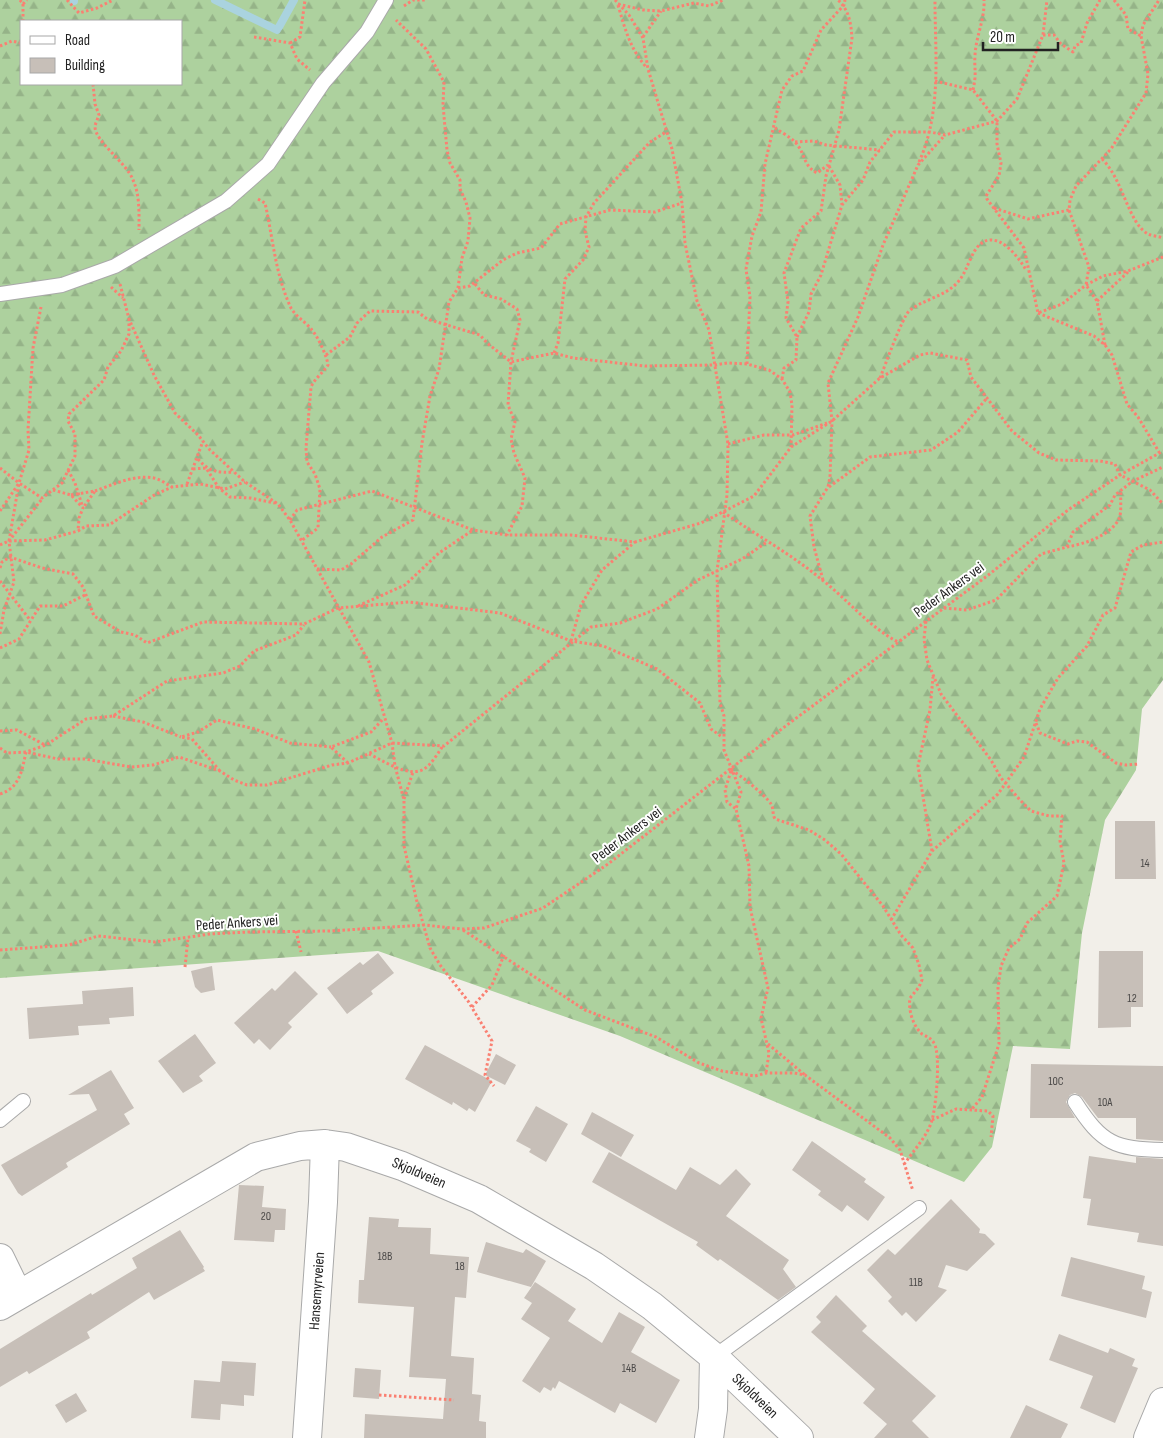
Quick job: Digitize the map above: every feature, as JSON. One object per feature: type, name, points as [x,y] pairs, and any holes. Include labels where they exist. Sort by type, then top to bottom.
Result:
[{"type":"street","name":"Skjoldveien","points":[[9,1300],[249,1160],[277,1150],[325,1144],[370,1154],[479,1199],[600,1271],[652,1306],[714,1357],[799,1438]]},
{"type":"street","name":"Hansemyrveien","points":[[308,1438],[325,1144]]},
{"type":"street","points":[[0,1258],[9,1300]]},
{"type":"street","points":[[709,1438],[713,1409],[714,1357]]},
{"type":"street","points":[[1148,1438],[1163,1402]]},
{"type":"lane","points":[[0,294],[51,287],[115,266],[226,201],[268,164],[323,83],[367,32],[384,4]]},
{"type":"lane","points":[[0,1120],[23,1101]]},
{"type":"lane","points":[[1075,1102],[1085,1117],[1115,1144],[1125,1148],[1163,1150]]},
{"type":"lane","points":[[714,1357],[919,1208]]},
{"type":"path","points":[[20,0],[23,4],[23,20]]},
{"type":"path","points":[[23,4],[27,0]]},
{"type":"path","points":[[67,0],[79,13],[97,8],[113,0]]},
{"type":"path","points":[[254,37],[290,43],[300,37],[305,0]]},
{"type":"path","points":[[615,0],[629,15],[643,38],[648,69],[672,149],[682,203],[685,243],[698,301],[709,330],[728,444],[727,495],[717,571],[720,702],[724,716],[722,737],[731,771],[741,792],[736,809],[749,866],[750,907],[768,988],[761,1018],[768,1044],[769,1061],[766,1074]]},
{"type":"path","points":[[618,4],[643,10],[661,11],[694,3],[709,6],[724,0]]},
{"type":"path","points":[[838,0],[844,6]]},
{"type":"path","points":[[797,337],[786,318],[788,302],[784,273],[801,228],[821,211],[829,165],[839,130],[852,38],[844,0]]},
{"type":"path","points":[[828,487],[832,421],[828,383],[858,317],[882,245],[918,165],[930,132],[935,105],[935,0]]},
{"type":"path","points":[[973,90],[977,72],[975,54],[982,26],[984,0]]},
{"type":"path","points":[[842,205],[863,180],[870,162],[894,132],[930,132],[945,135],[997,121],[1017,99],[1043,34],[1047,0]]},
{"type":"path","points":[[1043,34],[1054,35],[1061,44],[1073,52],[1075,46],[1081,43],[1087,23],[1100,0]]},
{"type":"path","points":[[1114,0],[1126,15],[1128,29],[1141,36]]},
{"type":"path","points":[[1105,344],[1097,301],[1086,285],[1089,267],[1069,210],[1070,200],[1076,186],[1123,132],[1146,93],[1148,74],[1141,36],[1143,25],[1159,0]]},
{"type":"path","points":[[317,569],[340,570],[351,564],[382,537],[413,520],[422,442],[430,396],[439,369],[448,302],[458,288],[462,258],[468,241],[470,218],[460,189],[460,180],[450,163],[447,150],[443,105],[444,82],[426,49],[384,4]]},
{"type":"path","points":[[618,4],[627,39],[636,56],[648,69]]},
{"type":"path","points":[[747,364],[750,297],[746,269],[752,236],[761,212],[765,164],[775,128],[782,90],[792,76],[803,71],[821,30],[844,6]]},
{"type":"path","points":[[643,38],[661,11]]},
{"type":"path","points":[[0,46],[12,41],[20,43]]},
{"type":"path","points":[[290,43],[298,59],[323,83]]},
{"type":"path","points":[[935,81],[973,90],[997,121],[999,176],[986,196],[1024,248],[1038,313]]},
{"type":"path","points":[[93,85],[95,104],[99,115],[95,126],[97,135],[127,167],[134,181],[139,208],[139,230],[148,246]]},
{"type":"path","points":[[775,128],[795,142],[805,163],[811,170],[817,173],[829,165]]},
{"type":"path","points":[[554,353],[558,343],[565,279],[583,260],[589,246],[585,231],[586,217],[594,203],[650,142],[666,132]]},
{"type":"path","points":[[918,165],[945,135]]},
{"type":"path","points":[[795,142],[814,141],[834,146],[880,150]]},
{"type":"path","points":[[1102,158],[1117,179],[1128,201],[1133,220],[1148,234],[1163,238]]},
{"type":"path","points":[[782,379],[784,368],[796,360],[797,337],[809,312],[811,294],[821,275],[842,205],[840,185],[829,165]]},
{"type":"path","points":[[246,185],[247,191],[265,203],[281,284],[292,310],[313,331],[326,355],[328,364],[322,373],[314,379],[311,387],[306,448],[307,462],[315,474],[320,489],[321,504],[318,528],[301,541]]},
{"type":"path","points":[[458,288],[475,284],[503,260],[517,253],[541,248],[560,224],[610,210],[655,212],[682,203]]},
{"type":"path","points":[[994,208],[1028,219],[1069,210]]},
{"type":"path","points":[[880,378],[908,312],[955,285],[967,270],[976,249],[983,243],[994,240],[1004,243],[1017,254],[1028,273]]},
{"type":"path","points":[[1038,313],[1062,304],[1086,285],[1103,276],[1128,272],[1163,257]]},
{"type":"path","points":[[1097,301],[1128,272]]},
{"type":"path","points":[[475,284],[484,296],[501,299],[517,309],[520,320],[511,362],[508,405],[515,422],[511,439],[518,465],[525,478],[522,506],[507,535]]},
{"type":"path","points":[[0,634],[4,610],[14,582],[9,541],[19,483],[29,450],[28,430],[36,325],[41,307],[51,287]]},
{"type":"path","points":[[124,298],[129,319],[154,375],[174,413],[245,482],[278,504],[290,520],[369,662],[392,743],[395,766],[404,800],[404,846],[430,948],[440,965],[472,1008],[492,1041],[485,1075],[494,1086]]},
{"type":"path","points":[[326,355],[350,337],[357,323],[370,311],[418,312],[427,319],[480,335],[511,362]]},
{"type":"path","points":[[1038,313],[1094,336],[1105,344],[1112,355],[1127,404],[1161,451]]},
{"type":"path","points":[[0,546],[9,541],[42,498],[62,483],[75,456],[75,434],[68,421],[69,414],[104,380],[108,367],[121,351],[129,334],[129,319]]},
{"type":"path","points":[[511,362],[554,353],[573,358],[645,366],[715,365],[727,363],[747,364],[769,370],[782,379],[790,392],[792,405],[791,447]]},
{"type":"path","points":[[290,520],[296,510],[372,491],[473,530],[507,535],[571,535],[635,542],[701,523],[754,496],[791,447],[832,421],[880,378],[920,355],[930,353],[967,360],[971,377],[1012,431],[1040,453],[1056,460],[1100,461],[1115,464],[1120,475],[1150,490],[1163,504]]},
{"type":"path","points":[[823,580],[814,547],[810,516],[828,487],[870,457],[930,450],[958,432],[987,398]]},
{"type":"path","points":[[728,444],[764,435],[792,435],[832,421]]},
{"type":"path","points":[[187,484],[198,459],[203,441]]},
{"type":"path","name":"Peder Ankers vei","points":[[0,950],[69,946],[98,936],[155,942],[220,934],[424,925],[462,929],[484,928],[516,919],[555,901],[608,864],[731,771],[784,728],[991,573],[1068,510],[1120,475],[1161,451]]},
{"type":"path","points":[[198,459],[219,488],[230,497],[250,498],[278,504]]},
{"type":"path","points":[[0,468],[42,498]]},
{"type":"path","points":[[193,469],[206,468],[218,473],[234,472]]},
{"type":"path","points":[[1067,547],[1073,532],[1110,505],[1115,495],[1133,481],[1163,468]]},
{"type":"path","points":[[67,470],[80,494],[83,508]]},
{"type":"path","points":[[52,489],[71,495],[80,494],[124,481],[148,478],[154,478],[172,487]]},
{"type":"path","points":[[9,541],[45,540],[78,531],[86,526],[109,525],[156,494],[172,487],[187,484],[225,489],[245,482]]},
{"type":"path","points":[[0,511],[19,483]]},
{"type":"path","points":[[78,531],[79,518],[83,508],[95,491]]},
{"type":"path","points":[[944,608],[967,610],[996,600],[1041,554],[1100,536],[1114,525],[1120,517],[1121,491]]},
{"type":"path","points":[[71,495],[83,508]]},
{"type":"path","points":[[724,512],[802,564],[885,635],[898,642]]},
{"type":"path","points":[[355,607],[405,585],[439,553],[473,530]]},
{"type":"path","points":[[571,641],[581,605],[602,570],[635,542]]},
{"type":"path","points":[[369,754],[413,772],[421,770],[431,763],[444,746],[571,641],[591,627],[620,623],[657,609],[698,580],[742,559],[767,542]]},
{"type":"path","points":[[891,920],[932,851],[998,794],[1024,756],[1040,709],[1058,678],[1087,646],[1103,615],[1116,608],[1131,552],[1143,545],[1163,542]]},
{"type":"path","points":[[0,568],[2,562],[10,558],[42,568],[73,574],[83,587],[94,616],[122,632],[135,635],[147,643],[203,622],[304,624],[338,608],[409,602],[500,614],[571,641],[604,646],[657,669],[700,703],[711,729],[722,737]]},
{"type":"path","points":[[0,581],[30,620]]},
{"type":"path","points":[[0,648],[19,639],[40,606],[63,606],[86,595]]},
{"type":"path","points":[[926,621],[924,639],[927,660],[941,694],[964,722],[1006,783],[1031,811],[1049,816],[1062,816],[1060,841],[1064,863],[1057,896],[1027,923],[1020,939],[1009,948],[1001,966],[998,988],[999,1044],[982,1097],[972,1109]]},
{"type":"path","points":[[114,716],[167,681],[223,673],[240,666],[254,651],[296,635],[304,624]]},
{"type":"path","points":[[932,851],[918,766],[930,710],[934,676]]},
{"type":"path","points":[[26,752],[46,745],[86,719],[114,716],[144,722],[181,737],[192,739],[220,771]]},
{"type":"path","points":[[181,737],[198,732],[217,720],[255,729],[290,743],[331,747],[371,732],[385,718]]},
{"type":"path","points":[[1036,723],[1043,735],[1068,744],[1077,741],[1088,742],[1116,763],[1126,765],[1140,764]]},
{"type":"path","points":[[0,731],[17,730],[46,745]]},
{"type":"path","points":[[0,748],[7,753],[26,752],[131,767],[153,765],[179,757],[220,771],[234,780],[247,785],[267,785],[332,765],[348,763],[392,743],[444,746]]},
{"type":"path","points":[[331,747],[348,763]]},
{"type":"path","points":[[0,794],[7,792],[20,779],[26,752]]},
{"type":"path","points":[[731,771],[725,790],[727,802],[736,809]]},
{"type":"path","points":[[731,771],[737,772],[754,790],[769,801],[775,819],[810,830],[833,847],[872,890],[891,920],[913,948],[921,972],[920,987],[912,994],[909,1002],[913,1022],[923,1034],[930,1037],[935,1044],[938,1056],[932,1120],[905,1163]]},
{"type":"path","points":[[404,800],[413,772]]},
{"type":"path","points":[[462,929],[504,955],[584,1010],[656,1037],[699,1063],[722,1071],[755,1076],[794,1073],[805,1075]]},
{"type":"path","points":[[296,931],[299,952]]},
{"type":"path","points":[[185,967],[188,938]]},
{"type":"path","points":[[472,1008],[492,985],[504,955]]},
{"type":"path","points":[[768,1044],[805,1075],[890,1138],[900,1150],[919,1208]]},
{"type":"path","points":[[932,1120],[956,1109],[988,1111],[992,1116],[991,1137]]},
{"type":"path","points":[[379,1395],[454,1400]]},
{"type":"green space","points":[[0,0],[1163,0],[1163,680],[1142,709],[1136,770],[1105,820],[1082,933],[1070,1049],[1013,1046],[992,1147],[964,1182],[620,1036],[378,951],[0,978]]},
{"type":"building","points":[[1115,821],[1155,821],[1156,879],[1115,879]]},
{"type":"building","points":[[1099,951],[1143,951],[1143,1007],[1131,1007],[1131,1027],[1098,1028]]},
{"type":"building","points":[[378,953],[394,973],[371,991],[373,994],[347,1014],[327,988],[360,962],[363,965]]},
{"type":"building","points":[[212,966],[215,990],[201,993],[195,987],[191,971]]},
{"type":"building","points":[[295,971],[318,994],[288,1023],[292,1027],[270,1050],[259,1039],[254,1044],[234,1023],[272,988],[275,991]]},
{"type":"building","points":[[133,987],[134,1016],[109,1018],[110,1024],[78,1026],[79,1035],[29,1039],[27,1008],[83,1004],[82,991]]},
{"type":"building","points":[[195,1034],[216,1063],[199,1076],[203,1081],[183,1093],[158,1061]]},
{"type":"building","points":[[425,1045],[492,1081],[475,1112],[469,1108],[467,1111],[453,1102],[452,1105],[405,1079]]},
{"type":"building","points":[[496,1054],[516,1065],[505,1085],[485,1075]]},
{"type":"building","points":[[1031,1064],[1163,1066],[1163,1141],[1136,1139],[1136,1118],[1098,1118],[1082,1097],[1075,1093],[1070,1095],[1066,1102],[1075,1118],[1030,1118]]},
{"type":"building","points":[[111,1070],[134,1108],[124,1114],[130,1124],[66,1163],[68,1167],[22,1196],[18,1193],[1,1165],[97,1110],[89,1094],[68,1095]]},
{"type":"building","points":[[536,1106],[568,1124],[546,1162],[529,1152],[531,1149],[516,1141]]},
{"type":"building","points":[[592,1112],[634,1135],[621,1157],[581,1134]]},
{"type":"building","points":[[812,1141],[866,1179],[864,1182],[885,1197],[868,1221],[847,1205],[842,1212],[818,1195],[821,1191],[792,1170]]},
{"type":"building","points":[[609,1152],[676,1190],[690,1167],[720,1185],[736,1169],[751,1184],[726,1216],[789,1260],[783,1269],[796,1287],[778,1300],[720,1259],[718,1261],[696,1245],[698,1242],[592,1182]]},
{"type":"building","points":[[1089,1156],[1136,1163],[1136,1157],[1163,1159],[1163,1246],[1137,1242],[1139,1233],[1087,1225],[1091,1199],[1083,1198]]},
{"type":"building","points":[[239,1185],[264,1186],[262,1207],[286,1209],[285,1230],[275,1230],[274,1242],[234,1240]]},
{"type":"building","points":[[951,1199],[980,1229],[979,1233],[985,1234],[995,1244],[967,1271],[946,1265],[938,1287],[947,1290],[916,1322],[906,1312],[902,1316],[888,1301],[892,1297],[867,1270],[888,1249],[895,1255]]},
{"type":"building","points":[[369,1217],[399,1219],[398,1227],[431,1228],[430,1254],[469,1257],[466,1298],[455,1297],[451,1356],[474,1358],[472,1394],[481,1395],[479,1421],[486,1422],[486,1438],[364,1438],[365,1414],[443,1419],[446,1379],[409,1377],[414,1307],[358,1303],[359,1280],[364,1280]]},
{"type":"building","points":[[180,1230],[205,1271],[154,1300],[149,1292],[87,1332],[90,1338],[29,1374],[27,1371],[0,1387],[0,1349],[91,1293],[92,1295],[137,1268],[132,1258]]},
{"type":"building","points":[[486,1242],[523,1253],[526,1249],[546,1261],[531,1287],[477,1272]]},
{"type":"building","points":[[1071,1257],[1145,1276],[1142,1289],[1152,1292],[1146,1318],[1061,1296]]},
{"type":"building","points":[[535,1282],[576,1309],[568,1321],[602,1343],[619,1312],[645,1327],[631,1352],[680,1380],[656,1423],[620,1403],[615,1413],[559,1381],[555,1389],[553,1387],[551,1391],[544,1387],[540,1393],[522,1381],[550,1338],[521,1319],[532,1303],[524,1298]]},
{"type":"building","points":[[836,1295],[867,1326],[862,1331],[936,1396],[912,1421],[929,1438],[874,1438],[887,1424],[863,1403],[875,1389],[811,1332],[821,1322],[816,1317]]},
{"type":"building","points":[[1059,1334],[1108,1353],[1110,1348],[1135,1359],[1132,1366],[1138,1368],[1115,1423],[1080,1408],[1093,1376],[1049,1360]]},
{"type":"building","points":[[222,1361],[256,1363],[254,1396],[244,1395],[244,1406],[221,1404],[220,1420],[191,1418],[194,1380],[220,1382]]},
{"type":"building","points":[[355,1368],[381,1370],[379,1399],[353,1397]]},
{"type":"building","points":[[76,1393],[87,1411],[66,1423],[55,1405]]},
{"type":"building","points":[[1026,1405],[1068,1424],[1061,1438],[1010,1438]]},
{"type":"waterway","points":[[215,0],[277,30]]},
{"type":"waterway","points":[[279,27],[294,0]]}]
